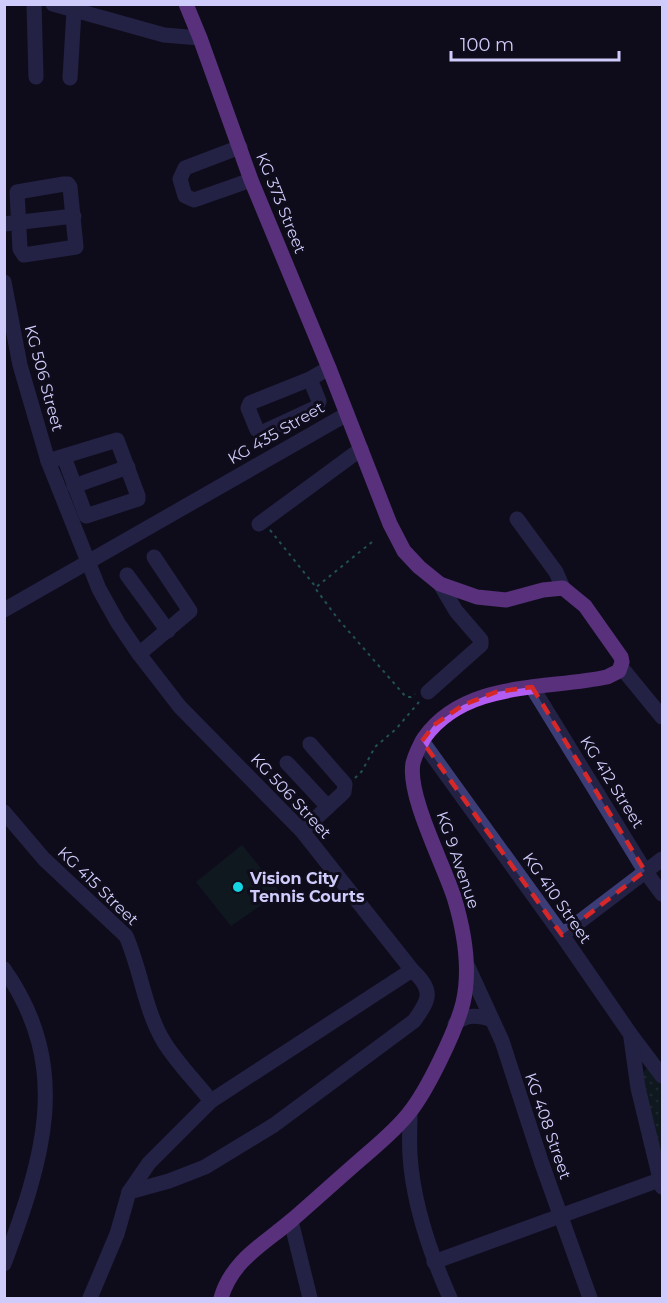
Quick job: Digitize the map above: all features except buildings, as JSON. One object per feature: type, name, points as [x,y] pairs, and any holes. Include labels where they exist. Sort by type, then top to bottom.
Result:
[{"type":"main road","name":"KG 373 Street","points":[[186,4],[251,180],[347,414]]},
{"type":"main road","name":"KG 435 Street","points":[[347,414],[390,524],[404,550],[419,567],[440,584],[477,597],[506,600],[543,590],[563,588]]},
{"type":"main road","points":[[563,588],[585,606],[621,657],[621,667]]},
{"type":"main road","name":"KG 9 Avenue","points":[[221,1299],[224,1288],[251,1250],[291,1221],[394,1130],[410,1113],[422,1094],[463,1004],[468,967],[454,897],[414,787],[413,763],[422,741],[434,725],[463,705],[496,692],[607,677],[619,671],[621,667]]},
{"type":"street","points":[[34,4],[36,77]]},
{"type":"street","points":[[53,4],[164,35],[200,38]]},
{"type":"street","points":[[70,78],[74,11]]},
{"type":"street","points":[[240,147],[185,168],[180,179],[185,196],[194,200],[251,180]]},
{"type":"street","points":[[68,184],[74,216],[76,248],[24,255],[11,223],[17,192],[68,184]]},
{"type":"street","points":[[11,223],[74,216]]},
{"type":"street","name":"KG 506 Street","points":[[4,282],[20,364],[48,461],[99,589],[139,654],[180,707],[302,831],[424,983],[428,999],[414,1021],[274,1125],[205,1167],[169,1181],[129,1192]]},
{"type":"street","points":[[310,379],[319,401],[317,407],[262,432],[257,430],[248,408],[250,403],[310,379],[329,368]]},
{"type":"street","name":"KG 435 Street","points":[[4,610],[347,414]]},
{"type":"street","points":[[48,461],[117,440],[138,499],[86,516],[64,457]]},
{"type":"street","points":[[261,522],[360,449]]},
{"type":"street","points":[[74,486],[128,467]]},
{"type":"street","points":[[517,519],[556,572],[563,588]]},
{"type":"street","points":[[139,654],[190,611],[154,557]]},
{"type":"street","points":[[127,575],[168,631]]},
{"type":"street","points":[[426,694],[481,645],[481,640],[454,608],[440,584]]},
{"type":"street","points":[[621,667],[663,717]]},
{"type":"street","name":"KG 412 Street","points":[[532,687],[645,870],[663,894]]},
{"type":"street","name":"KG 410 Street","points":[[422,741],[631,1035],[663,1076]]},
{"type":"street","points":[[302,831],[344,792],[345,788],[345,784],[310,744]]},
{"type":"street","points":[[287,763],[328,807]]},
{"type":"street","name":"KG 415 Street","points":[[4,812],[44,859],[126,936],[150,1010],[164,1042],[211,1101]]},
{"type":"street","points":[[562,935],[645,870],[663,859]]},
{"type":"street","name":"KG 408 Street","points":[[468,967],[502,1041],[542,1164],[590,1299]]},
{"type":"street","points":[[4,969],[18,989],[29,1011],[43,1055],[46,1100],[39,1160],[22,1217],[4,1264]]},
{"type":"street","points":[[90,1299],[117,1234],[129,1192],[149,1163],[211,1101],[412,970]]},
{"type":"street","points":[[455,1024],[460,1019],[470,1017],[481,1016],[492,1020]]},
{"type":"street","points":[[434,1262],[662,1182],[638,1089],[631,1035]]},
{"type":"street","points":[[410,1113],[410,1155],[413,1182],[434,1262],[450,1299]]},
{"type":"street","points":[[291,1221],[310,1299]]},
{"type":"path","points":[[261,522],[315,586],[315,590],[338,619],[406,697],[411,697],[420,690],[426,694],[396,729],[375,747],[362,771],[345,788]]},
{"type":"path","points":[[315,586],[372,542]]},
{"type":"highlighted area","points":[[532,687],[645,871],[562,935],[422,741],[434,725],[463,705],[496,692]]},
{"type":"green space","name":"Vision City Tennis Courts","points":[[242,845],[280,892],[231,926],[196,882]]},
{"type":"green space","points":[[647,1068],[662,1079],[662,1158],[641,1075]]},
{"type":"place","name":"Vision City Tennis Courts","points":[[238,887]]}]
